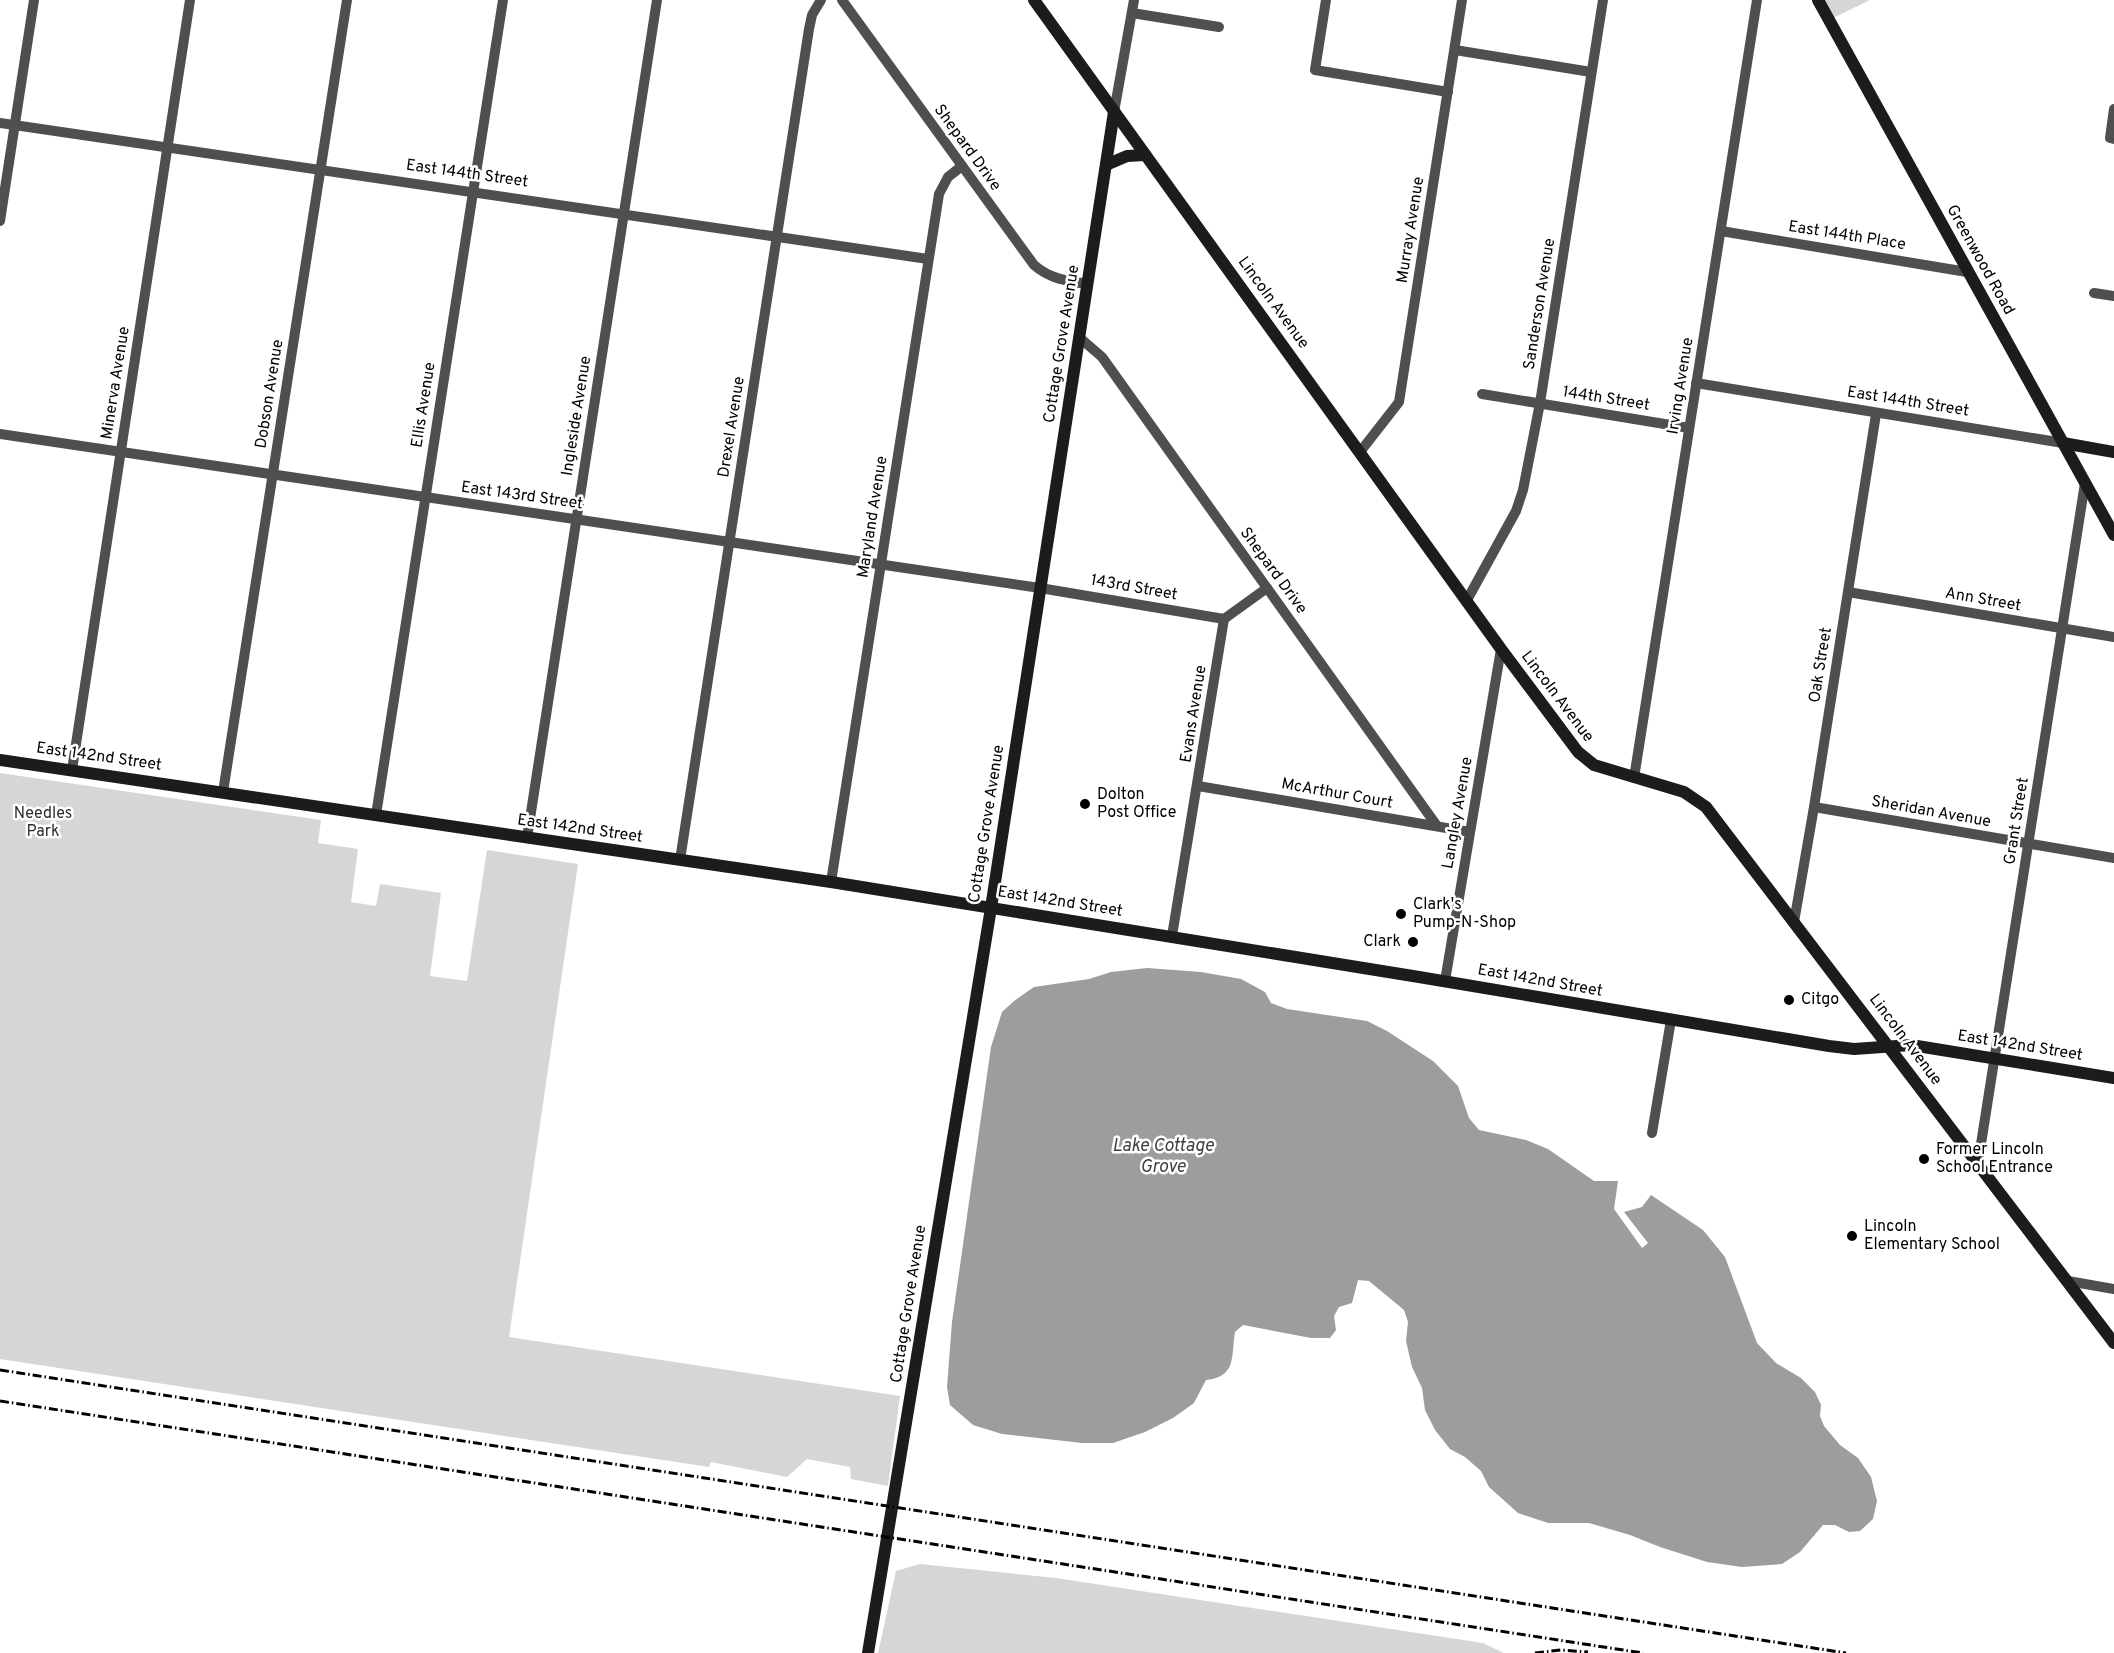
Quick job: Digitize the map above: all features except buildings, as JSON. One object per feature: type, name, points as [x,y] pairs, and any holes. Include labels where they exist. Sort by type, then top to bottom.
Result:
[{"type":"street","points":[[0,221],[34,0]]},
{"type":"street","name":"Minerva Avenue","points":[[72,770],[190,0]]},
{"type":"street","name":"Dobson Avenue","points":[[223,792],[347,0]]},
{"type":"street","name":"Ellis Avenue","points":[[376,815],[503,0]]},
{"type":"street","name":"Ingleside Avenue","points":[[527,837],[657,0]]},
{"type":"street","name":"Drexel Avenue","points":[[680,860],[809,29],[812,15],[821,0]]},
{"type":"street","name":"Shepard Drive","points":[[842,0],[1034,265],[1053,278],[1088,284]]},
{"type":"street","name":"Lincoln Avenue","points":[[1034,0],[1566,737],[1585,760],[1605,769],[1684,792],[1706,807],[2114,1343]]},
{"type":"street","name":"Cottage Grove Avenue","points":[[868,1653],[991,908],[1114,112],[1134,0]]},
{"type":"street","points":[[1326,0],[1315,70],[1448,92]]},
{"type":"street","name":"Murray Avenue","points":[[1360,452],[1398,402],[1462,0]]},
{"type":"street","name":"Sanderson Avenue","points":[[1467,600],[1516,511],[1523,490],[1540,403],[1603,0]]},
{"type":"street","name":"Irving Avenue","points":[[1634,778],[1757,0]]},
{"type":"street","name":"Greenwood Road","points":[[1818,0],[2114,535]]},
{"type":"street","points":[[1132,13],[1219,27]]},
{"type":"street","points":[[1455,50],[1591,72]]},
{"type":"street","points":[[2112,139],[2114,109]]},
{"type":"street","name":"East 144th Street","points":[[0,123],[928,259]]},
{"type":"street","points":[[1106,165],[1127,156],[1145,155]]},
{"type":"street","name":"Maryland Avenue","points":[[831,882],[939,194],[948,177],[962,166]]},
{"type":"street","name":"East 144th Place","points":[[1721,231],[1967,272]]},
{"type":"street","points":[[2094,293],[2114,297]]},
{"type":"street","name":"Shepard Drive","points":[[1080,338],[1102,357],[1437,826]]},
{"type":"street","name":"East 144th Street","points":[[1696,383],[2114,452]]},
{"type":"street","name":"144th Street","points":[[1482,394],[1689,428]]},
{"type":"street","name":"Oak Street","points":[[1794,922],[1876,414]]},
{"type":"street","name":"East 143rd Street","points":[[0,434],[1040,588]]},
{"type":"street","name":"Grant Street","points":[[1978,1163],[2085,483]]},
{"type":"street","name":"143rd Street","points":[[1040,588],[1224,619]]},
{"type":"street","points":[[1224,619],[1267,588]]},
{"type":"street","name":"Ann Street","points":[[1848,592],[2114,637]]},
{"type":"street","name":"Evans Avenue","points":[[1172,936],[1224,619]]},
{"type":"street","name":"Langley Avenue","points":[[1445,981],[1501,649]]},
{"type":"street","name":"East 142nd Street","points":[[0,760],[831,882],[1172,936],[1854,1050],[1911,1045],[2114,1078]]},
{"type":"street","name":"McArthur Court","points":[[1198,786],[1470,832]]},
{"type":"street","name":"Sheridan Avenue","points":[[1814,807],[2114,858]]},
{"type":"street","points":[[1652,1133],[1671,1020]]},
{"type":"street","points":[[2068,1281],[2114,1289]]},
{"type":"green space","points":[[1818,0],[1870,0],[1829,20]]},
{"type":"green space","name":"Needles Park","points":[[0,773],[321,820],[318,843],[358,849],[351,902],[376,906],[380,884],[441,893],[430,976],[467,981],[487,850],[578,864],[509,1337],[900,1396],[888,1486],[851,1479],[850,1467],[807,1459],[787,1477],[711,1462],[709,1467],[0,1359]]},
{"type":"green space","points":[[920,1564],[1056,1578],[1483,1643],[1504,1653],[878,1653],[896,1571]]},
{"type":"water","name":"Lake Cottage Grove","points":[[1147,968],[1201,972],[1241,979],[1265,992],[1271,1003],[1287,1009],[1367,1021],[1387,1031],[1433,1061],[1458,1086],[1469,1118],[1479,1130],[1526,1140],[1548,1149],[1594,1181],[1618,1181],[1614,1209],[1642,1248],[1648,1243],[1624,1212],[1642,1207],[1651,1195],[1703,1230],[1725,1257],[1757,1343],[1776,1363],[1801,1378],[1815,1392],[1821,1405],[1820,1416],[1824,1426],[1840,1445],[1858,1458],[1871,1477],[1877,1501],[1873,1519],[1860,1531],[1849,1532],[1835,1525],[1823,1525],[1800,1552],[1782,1564],[1742,1567],[1707,1562],[1589,1523],[1548,1523],[1518,1513],[1489,1487],[1481,1471],[1465,1457],[1450,1449],[1435,1430],[1425,1410],[1422,1388],[1412,1367],[1406,1341],[1408,1322],[1404,1310],[1369,1281],[1358,1280],[1352,1303],[1339,1307],[1334,1316],[1336,1330],[1330,1338],[1311,1338],[1243,1325],[1235,1332],[1231,1364],[1228,1370],[1223,1375],[1206,1380],[1194,1403],[1173,1418],[1145,1432],[1113,1443],[1082,1443],[1002,1434],[973,1425],[950,1405],[947,1387],[952,1322],[991,1047],[1002,1012],[1034,987],[1089,979],[1111,972]]},
{"type":"railway","points":[[0,1370],[1846,1653]]},
{"type":"railway","points":[[0,1401],[1643,1653]]},
{"type":"railway","points":[[1535,1653],[1561,1650],[1588,1652]]},
{"type":"place","name":"Dolton Post Office","points":[[1085,804]]},
{"type":"place","name":"Clark's Pump-N-Shop","points":[[1401,914]]},
{"type":"place","name":"Clark","points":[[1413,942]]},
{"type":"place","name":"Citgo","points":[[1789,1000]]},
{"type":"place","name":"Former Lincoln School Entrance","points":[[1924,1159]]},
{"type":"place","name":"Lincoln Elementary School","points":[[1852,1236]]}]
